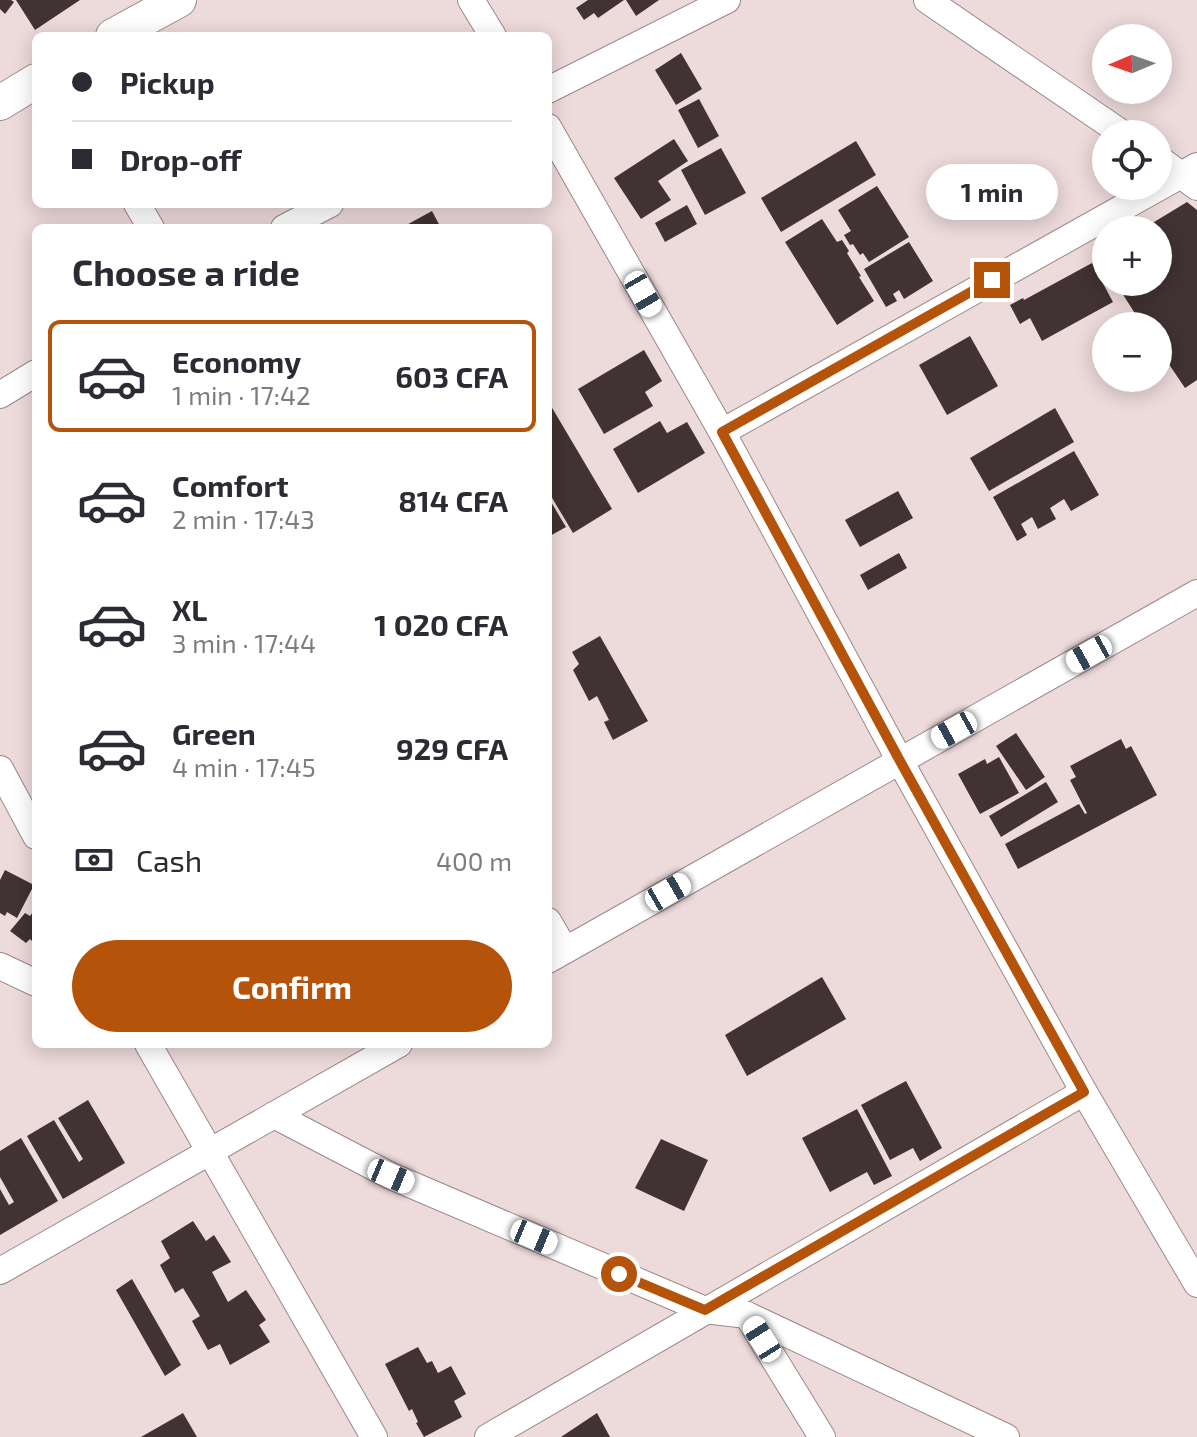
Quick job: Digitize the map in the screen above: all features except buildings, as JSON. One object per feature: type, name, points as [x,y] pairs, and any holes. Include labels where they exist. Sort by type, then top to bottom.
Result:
[{"type":"main road","points":[[120,32],[179,0]]},
{"type":"main road","points":[[0,103],[32,83]]},
{"type":"street","points":[[471,0],[491,32]]},
{"type":"street","points":[[552,88],[727,0]]},
{"type":"street","points":[[927,0],[1103,120]]},
{"type":"street","points":[[552,134],[722,432],[1084,1092],[1197,1284]]},
{"type":"street","points":[[1172,165],[1192,175]]},
{"type":"street","points":[[722,432],[1192,175]]},
{"type":"street","points":[[292,224],[322,208]]},
{"type":"street","points":[[0,395],[32,375]]},
{"type":"street","points":[[556,955],[1197,593]]},
{"type":"street","points":[[0,769],[32,829]]},
{"type":"street","points":[[0,966],[32,981]]},
{"type":"street","points":[[150,1048],[374,1437]]},
{"type":"street","points":[[0,1271],[392,1048]]},
{"type":"street","points":[[488,1437],[1084,1092]]},
{"type":"street","points":[[274,1115],[391,1176],[705,1310],[747,1315],[1006,1437]]},
{"type":"street","points":[[747,1315],[822,1437]]},
{"type":"route","points":[[619,1274],[705,1310],[1084,1092],[722,432],[992,280]]}]
